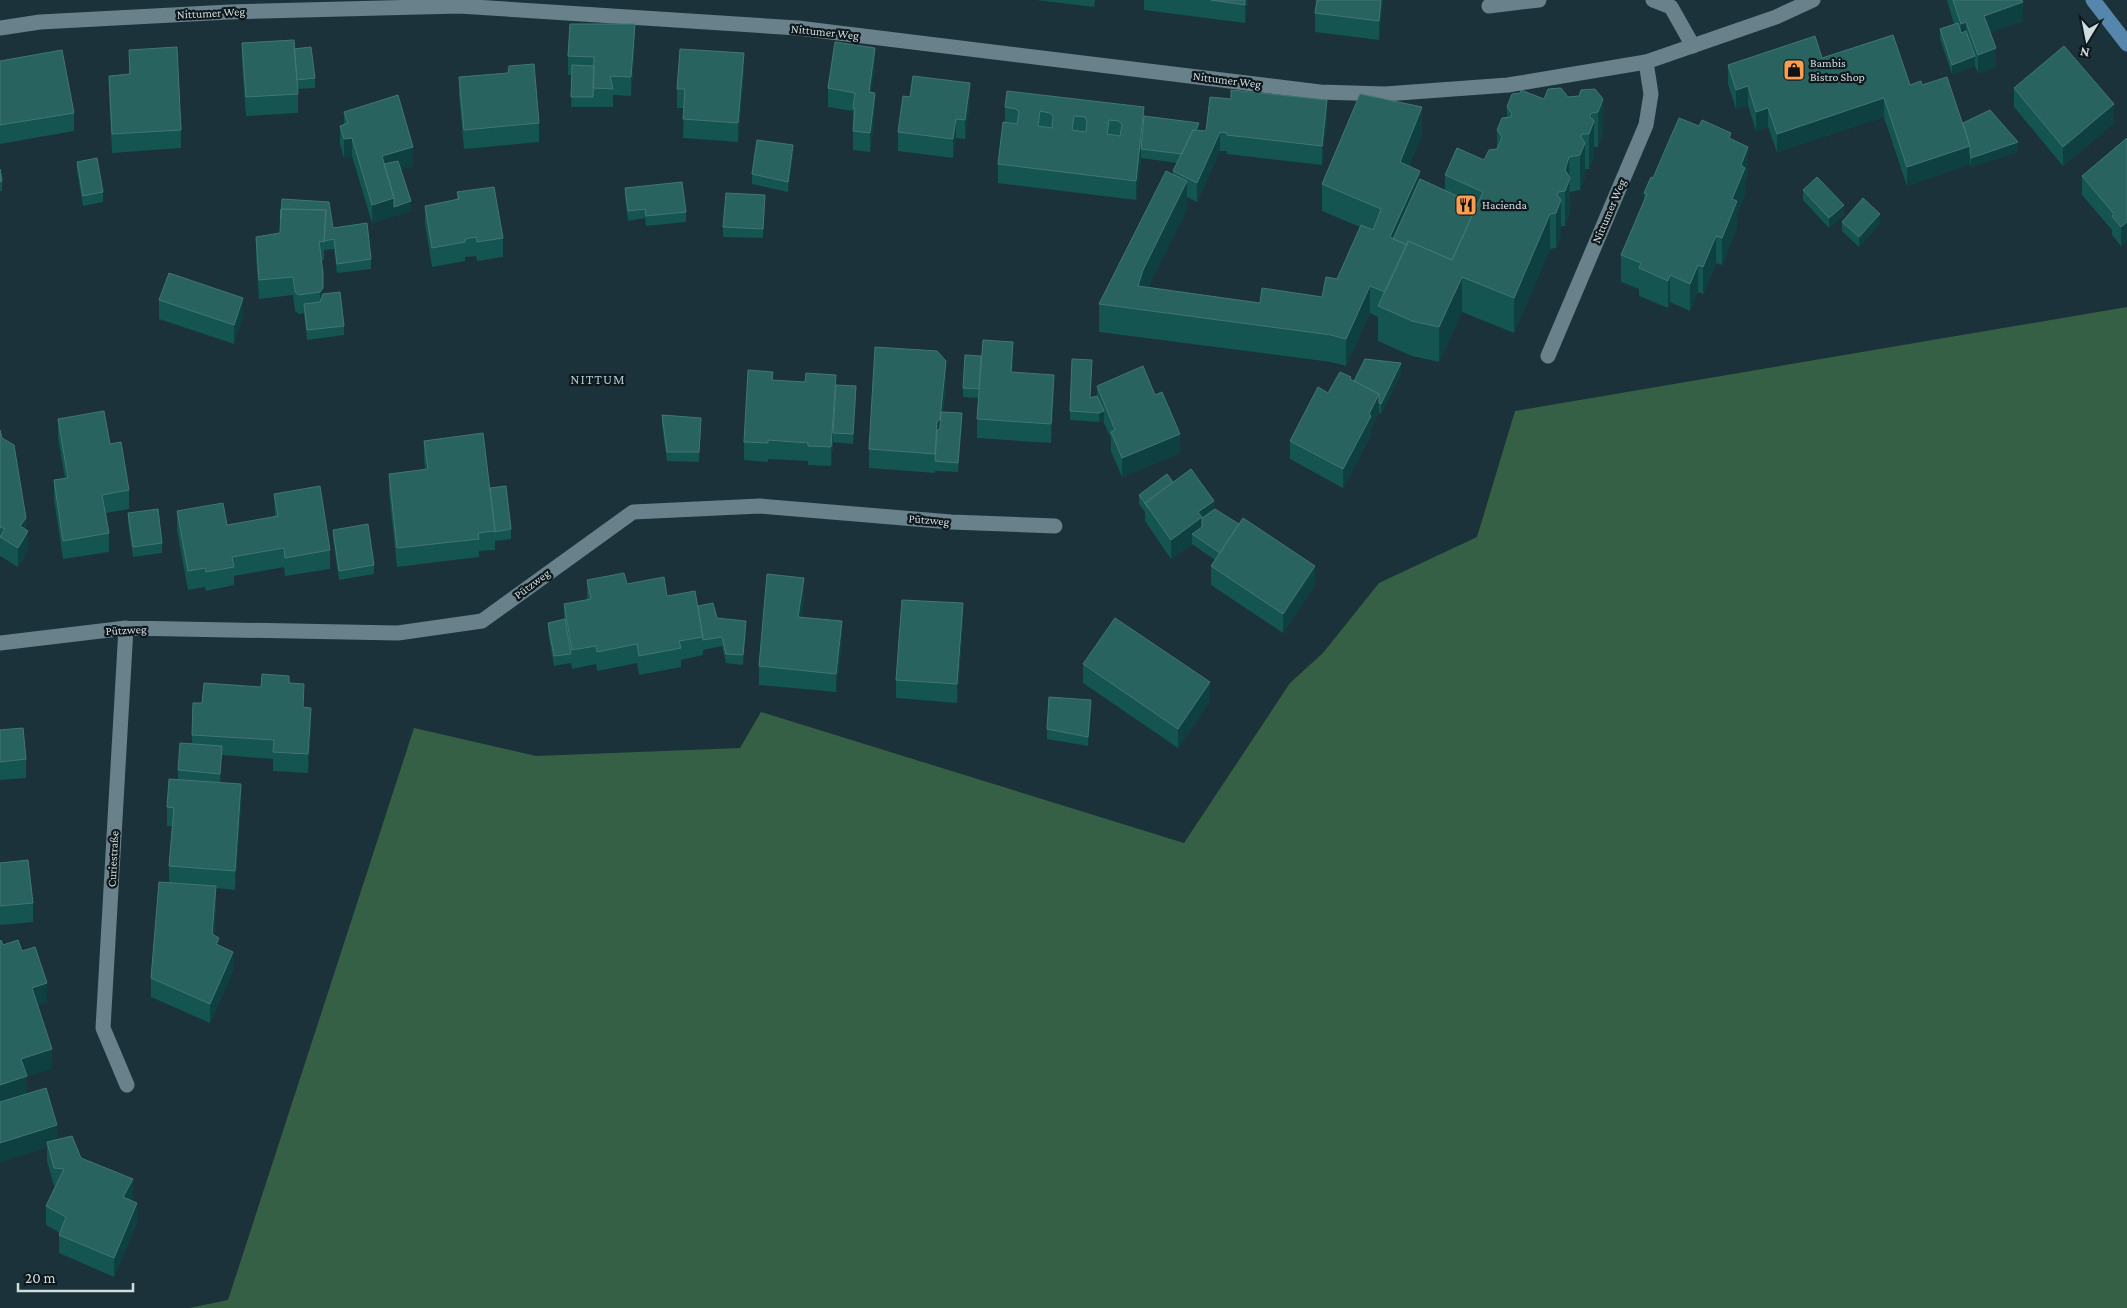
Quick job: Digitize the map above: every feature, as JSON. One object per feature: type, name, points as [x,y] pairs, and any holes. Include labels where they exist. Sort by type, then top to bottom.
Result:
[{"type":"main road","points":[[2093,0],[2127,44]]},
{"type":"street","points":[[1489,6],[1539,0]]},
{"type":"street","points":[[1653,0],[1671,7],[1693,46]]},
{"type":"street","name":"Nittumer Weg","points":[[0,28],[40,22],[216,12],[459,6],[798,28],[1320,92],[1385,94],[1508,85],[1646,62],[1776,17],[1813,0]]},
{"type":"street","name":"Nittumer Weg","points":[[1548,356],[1646,125],[1651,94],[1646,62]]},
{"type":"street","name":"Pützweg","points":[[0,642],[126,628],[398,633],[482,621],[633,512],[760,506],[951,522],[1055,526]]},
{"type":"street","name":"Curiestraße","points":[[126,628],[103,1028],[126,1086]]},
{"type":"green space","points":[[2127,307],[2127,1308],[189,1308],[228,1300],[414,728],[536,756],[740,748],[761,712],[1184,843],[1290,683],[1323,653],[1379,583],[1477,537],[1515,411]]},
{"type":"building","points":[[1211,0],[1245,0],[1245,5]]},
{"type":"building","points":[[1317,0],[1381,0],[1379,21],[1315,13]]},
{"type":"building","points":[[1953,0],[2022,0],[2023,2],[1984,16],[1996,48],[1978,55],[1966,22],[1961,24]]},
{"type":"building","points":[[1958,23],[1961,33],[1966,31],[1975,56],[1952,65],[1940,29]]},
{"type":"building","points":[[570,24],[635,24],[631,77],[610,76],[613,89],[593,88],[594,57],[568,56]]},
{"type":"building","points":[[1893,35],[1910,85],[1921,81],[1922,85],[1947,77],[1970,146],[1907,167],[1884,98],[1777,134],[1768,108],[1756,112],[1748,86],[1736,90],[1728,65],[1815,36],[1822,58]]},
{"type":"building","points":[[294,40],[298,94],[246,97],[242,43]]},
{"type":"building","points":[[835,42],[875,48],[869,92],[875,93],[870,133],[853,131],[855,93],[828,88]]},
{"type":"building","points":[[2064,46],[2114,104],[2063,147],[2014,88]]},
{"type":"building","points":[[177,47],[181,130],[112,134],[109,76],[130,74],[129,50]]},
{"type":"building","points":[[311,47],[315,78],[297,80],[294,49]]},
{"type":"building","points":[[680,49],[744,53],[738,123],[683,119],[685,89],[677,89]]},
{"type":"building","points":[[62,50],[74,113],[0,125],[0,61]]},
{"type":"building","points":[[534,64],[539,123],[464,130],[459,77],[508,73],[509,66]]},
{"type":"building","points":[[572,65],[594,66],[593,97],[571,97]]},
{"type":"building","points":[[913,76],[970,83],[965,120],[956,119],[953,139],[898,132],[903,96],[910,97]]},
{"type":"building","points":[[1561,88],[1568,97],[1579,96],[1581,90],[1595,89],[1603,99],[1598,112],[1592,113],[1590,116],[1594,121],[1589,134],[1582,134],[1581,137],[1585,143],[1580,155],[1569,157],[1565,170],[1570,178],[1565,191],[1558,192],[1557,195],[1561,200],[1556,213],[1550,214],[1514,298],[1462,277],[1439,327],[1412,321],[1378,306],[1408,241],[1452,260],[1483,192],[1445,175],[1457,148],[1484,160],[1489,150],[1497,149],[1502,137],[1497,130],[1502,118],[1511,117],[1512,114],[1507,107],[1512,94],[1520,93],[1521,90],[1544,99],[1548,89]]},
{"type":"building","points":[[1231,90],[1327,100],[1322,146],[1227,135],[1227,133],[1220,132],[1197,183],[1173,171],[1193,130],[1206,131],[1210,97],[1231,99]]},
{"type":"building","points":[[1007,91],[1144,107],[1136,181],[998,164],[1003,122],[1017,124],[1019,112],[1016,109],[1005,107]],"holes":[[[1040,111],[1050,113],[1053,116],[1052,128],[1038,126]],[[1074,116],[1085,117],[1087,121],[1086,132],[1072,130]],[[1109,120],[1119,121],[1122,125],[1120,136],[1107,134]]]},
{"type":"building","points":[[1360,94],[1422,107],[1400,162],[1420,171],[1390,237],[1407,245],[1385,292],[1370,286],[1346,339],[1331,335],[1099,304],[1166,171],[1187,181],[1143,270],[1138,286],[1260,303],[1262,288],[1322,297],[1326,277],[1337,279],[1361,225],[1373,230],[1381,209],[1322,184]]},
{"type":"building","points":[[398,95],[413,147],[382,156],[394,198],[372,205],[352,138],[344,139],[340,126],[348,123],[344,112]]},
{"type":"building","points":[[1990,110],[2018,142],[1971,158],[1970,146],[1963,123]]},
{"type":"building","points":[[1144,116],[1199,123],[1196,130],[1193,130],[1182,154],[1141,149]]},
{"type":"building","points":[[1679,118],[1699,126],[1702,120],[1731,133],[1729,138],[1748,147],[1741,165],[1745,168],[1732,199],[1737,201],[1722,238],[1716,236],[1703,267],[1698,265],[1690,284],[1670,275],[1668,281],[1639,268],[1641,263],[1621,255],[1647,194],[1644,193],[1651,177],[1653,178]]},
{"type":"building","points":[[2127,138],[2127,222],[2121,227],[2112,216],[2114,214],[2082,176]]},
{"type":"building","points":[[757,140],[793,145],[788,182],[752,174]]},
{"type":"building","points":[[97,158],[103,192],[83,196],[77,162]]},
{"type":"building","points":[[398,161],[411,201],[394,207],[394,198],[384,164]]},
{"type":"building","points":[[1817,177],[1844,205],[1829,218],[1803,190]]},
{"type":"building","points":[[1420,179],[1477,205],[1452,260],[1408,241],[1407,245],[1393,239]]},
{"type":"building","points":[[682,182],[686,212],[646,216],[645,209],[628,211],[625,188]]},
{"type":"building","points":[[494,187],[503,238],[477,242],[476,237],[465,239],[465,242],[432,248],[425,206],[459,199],[457,192]]},
{"type":"building","points":[[726,193],[765,195],[763,229],[723,227]]},
{"type":"building","points":[[1863,198],[1880,214],[1859,237],[1842,222]]},
{"type":"building","points":[[282,199],[329,202],[333,228],[367,223],[371,259],[337,264],[334,239],[324,241],[326,210],[281,209]]},
{"type":"building","points":[[281,209],[326,210],[324,242],[319,241],[323,273],[323,288],[320,292],[299,295],[295,292],[293,277],[259,280],[256,237],[280,233]]},
{"type":"building","points":[[169,273],[243,298],[234,325],[159,300]]},
{"type":"building","points":[[340,292],[344,326],[307,330],[304,304],[320,302],[323,294]]},
{"type":"building","points":[[983,340],[1013,342],[1011,372],[1054,375],[1051,424],[977,419]]},
{"type":"building","points":[[875,347],[937,351],[946,361],[940,419],[937,422],[935,454],[869,449]]},
{"type":"building","points":[[965,355],[981,356],[979,389],[963,388]]},
{"type":"building","points":[[1072,359],[1092,360],[1090,398],[1097,396],[1104,411],[1099,413],[1070,411]]},
{"type":"building","points":[[1365,359],[1401,363],[1381,404],[1379,403],[1379,394],[1354,381]]},
{"type":"building","points":[[1143,366],[1155,395],[1162,392],[1180,434],[1122,458],[1111,432],[1115,430],[1097,386]]},
{"type":"building","points":[[748,370],[773,372],[772,380],[805,382],[806,373],[836,375],[831,447],[808,446],[808,443],[768,440],[768,443],[744,442]]},
{"type":"building","points":[[1340,372],[1379,394],[1369,414],[1371,416],[1343,469],[1290,441],[1318,387],[1328,393]]},
{"type":"building","points":[[836,385],[856,386],[853,434],[833,433]]},
{"type":"building","points":[[104,411],[110,444],[121,442],[129,490],[102,495],[109,533],[63,541],[54,480],[68,478],[58,419]]},
{"type":"building","points":[[941,412],[962,413],[958,463],[935,461],[937,431],[940,428]]},
{"type":"building","points":[[662,415],[701,418],[699,452],[667,452]]},
{"type":"building","points":[[0,430],[2,438],[14,445],[26,518],[20,526],[28,531],[18,548],[0,537],[5,529],[0,527]]},
{"type":"building","points":[[483,433],[495,531],[478,533],[479,539],[397,548],[389,474],[428,469],[424,441]]},
{"type":"building","points":[[1191,469],[1214,501],[1198,512],[1202,517],[1171,540],[1145,503]]},
{"type":"building","points":[[1167,474],[1173,482],[1145,503],[1149,509],[1139,495]]},
{"type":"building","points":[[320,486],[330,550],[285,558],[284,548],[232,557],[234,567],[206,572],[205,568],[188,571],[177,511],[223,503],[227,525],[278,516],[274,494]]},
{"type":"building","points":[[506,486],[511,529],[494,532],[490,488]]},
{"type":"building","points":[[158,509],[162,543],[133,547],[128,513]]},
{"type":"building","points":[[1215,509],[1239,524],[1220,553],[1192,534],[1202,527],[1202,518]]},
{"type":"building","points":[[1243,518],[1315,566],[1283,614],[1211,566]]},
{"type":"building","points":[[368,524],[374,565],[339,571],[333,530]]},
{"type":"building","points":[[624,573],[627,584],[664,577],[667,596],[695,591],[703,637],[679,641],[681,648],[639,656],[637,644],[597,652],[596,646],[572,650],[564,604],[591,599],[587,580]]},
{"type":"building","points":[[767,574],[804,578],[798,617],[842,621],[836,674],[759,666]]},
{"type":"building","points":[[902,600],[963,603],[957,684],[896,680]]},
{"type":"building","points":[[713,603],[717,618],[746,621],[743,655],[726,654],[722,637],[703,640],[698,606]]},
{"type":"building","points":[[1115,618],[1210,682],[1178,729],[1083,664]]},
{"type":"building","points":[[565,619],[571,654],[554,656],[548,623]]},
{"type":"building","points":[[262,674],[289,676],[289,683],[304,684],[303,707],[311,708],[308,754],[273,752],[274,740],[192,735],[193,703],[202,703],[204,683],[261,687]]},
{"type":"building","points":[[1049,697],[1091,700],[1088,737],[1047,729]]},
{"type":"building","points":[[23,728],[26,759],[0,762],[0,730]]},
{"type":"building","points":[[180,743],[222,746],[220,774],[178,770]]},
{"type":"building","points":[[169,779],[241,784],[235,871],[169,866],[174,808],[167,807]]},
{"type":"building","points":[[28,860],[33,903],[0,906],[0,863]]},
{"type":"building","points":[[159,882],[216,886],[212,934],[219,938],[216,944],[233,952],[210,1004],[151,978]]},
{"type":"building","points":[[18,940],[22,951],[35,947],[47,983],[32,988],[52,1049],[21,1059],[27,1076],[0,1085],[0,941],[3,945]]},
{"type":"building","points":[[46,1088],[57,1125],[0,1143],[0,1102]]},
{"type":"building","points":[[72,1136],[81,1158],[133,1179],[123,1197],[137,1203],[114,1258],[59,1235],[66,1217],[46,1206],[64,1169],[54,1168],[47,1142]]},
{"type":"place","name":"Bambis Bistro Shop","points":[[1794,70]]},
{"type":"place","name":"Hacienda","points":[[1466,205]]},
{"type":"district","name":"NITTUM","points":[[598,379]]}]
